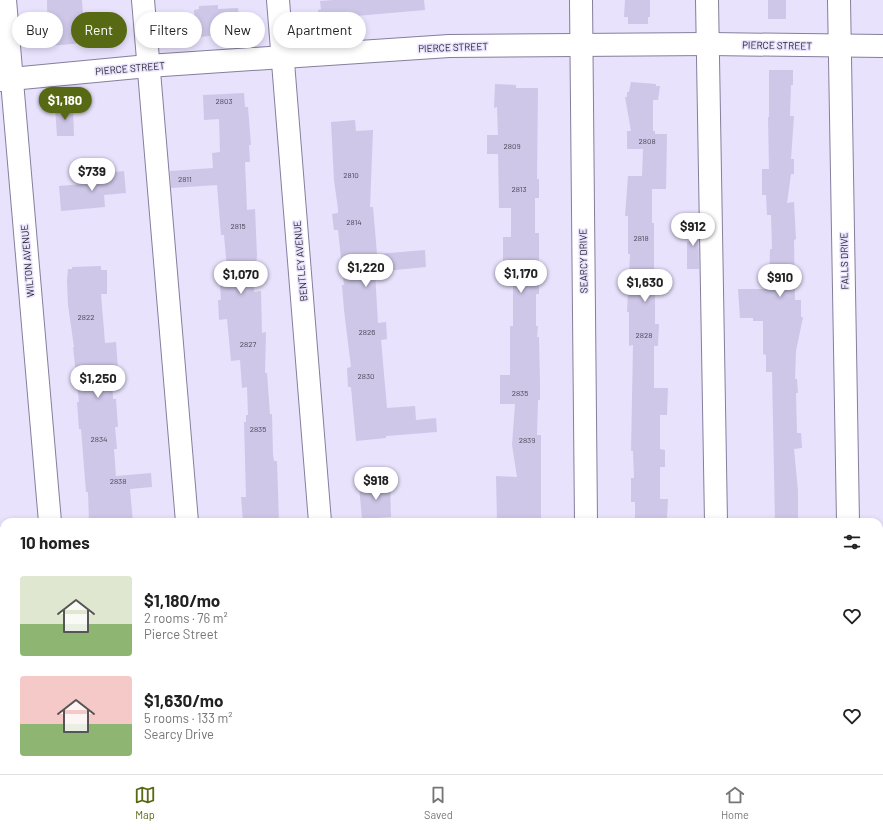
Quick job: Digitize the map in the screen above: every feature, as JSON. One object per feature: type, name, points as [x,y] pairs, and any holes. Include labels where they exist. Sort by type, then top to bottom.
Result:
[{"type":"street","name":"WILTON AVENUE","points":[[6,0],[6,79],[50,518]]},
{"type":"street","points":[[144,0],[148,66],[187,518]]},
{"type":"street","name":"BENTLEY AVENUE","points":[[278,0],[284,56],[320,518]]},
{"type":"street","name":"SEARCY DRIVE","points":[[580,0],[582,44],[586,518]]},
{"type":"street","points":[[707,0],[709,44],[716,518]]},
{"type":"street","name":"FALLS DRIVE","points":[[839,0],[848,518]]},
{"type":"street","name":"PIERCE STREET","points":[[6,79],[148,66],[449,46],[582,44],[883,46]]},
{"type":"building","points":[[47,0],[82,0],[83,12],[71,12],[71,44],[63,45],[63,12],[47,12]]},
{"type":"building","points":[[424,0],[425,10],[366,15],[366,12],[318,12],[318,10],[321,9],[320,1]]},
{"type":"building","points":[[625,0],[650,0],[650,17],[648,17],[648,24],[628,24],[628,17],[624,17]]},
{"type":"building","points":[[768,0],[786,0],[786,19],[768,19]]},
{"type":"building","points":[[218,5],[218,9],[238,8],[238,12],[210,12],[210,36],[202,37],[202,12],[194,12],[194,10],[199,9],[199,6]]},
{"type":"building","points":[[769,70],[793,70],[790,116],[794,116],[791,159],[794,159],[794,174],[791,174],[787,203],[794,202],[796,239],[794,240],[795,300],[801,300],[801,317],[803,317],[796,351],[795,379],[797,379],[798,393],[796,393],[797,433],[801,433],[802,448],[794,449],[798,491],[798,518],[775,518],[772,372],[766,372],[766,355],[763,354],[763,321],[753,321],[753,318],[740,318],[738,289],[769,289],[770,249],[772,249],[771,215],[767,215],[766,195],[762,195],[762,169],[769,169]]},
{"type":"building","points":[[631,82],[656,84],[656,86],[660,86],[658,100],[653,100],[653,131],[655,131],[655,134],[667,134],[666,189],[652,189],[652,223],[654,223],[655,324],[659,324],[658,346],[654,346],[654,388],[668,388],[667,415],[660,415],[660,449],[665,450],[665,467],[660,467],[660,499],[668,499],[667,518],[635,518],[635,502],[631,502],[631,478],[634,478],[633,451],[631,451],[633,345],[629,346],[629,312],[627,312],[630,254],[628,254],[628,216],[625,216],[628,176],[642,176],[643,149],[627,149],[627,131],[631,131],[625,97],[627,97],[627,92],[629,92]]},
{"type":"building","points":[[495,84],[516,85],[516,88],[538,88],[537,179],[539,179],[539,198],[535,198],[535,233],[539,233],[539,294],[536,294],[536,326],[538,326],[537,337],[539,337],[540,400],[538,400],[537,435],[541,435],[541,518],[497,518],[496,476],[517,477],[512,445],[515,404],[500,404],[500,375],[510,375],[510,326],[513,326],[513,268],[503,268],[503,237],[511,237],[511,208],[499,208],[498,154],[487,154],[487,135],[498,135],[497,107],[494,108]]},
{"type":"building","points":[[244,93],[245,107],[248,107],[251,145],[249,145],[250,162],[245,162],[247,210],[255,209],[257,255],[254,292],[261,291],[262,333],[266,332],[265,373],[267,373],[270,414],[272,414],[273,455],[274,461],[277,461],[279,518],[243,518],[241,497],[246,497],[244,422],[246,422],[246,415],[248,415],[247,387],[242,388],[240,360],[231,361],[227,319],[219,320],[218,300],[221,300],[219,270],[227,269],[224,235],[221,235],[217,185],[171,188],[170,171],[213,168],[212,153],[220,152],[219,119],[204,120],[203,95]]},
{"type":"building","points":[[73,106],[74,136],[57,136],[55,107]]},
{"type":"building","points":[[355,120],[356,131],[373,130],[370,207],[373,207],[377,254],[425,250],[426,267],[375,272],[378,323],[386,322],[387,339],[381,340],[387,408],[415,406],[416,420],[436,418],[437,432],[386,436],[386,438],[356,441],[351,387],[348,387],[347,368],[351,367],[344,310],[342,285],[344,285],[338,230],[334,230],[332,214],[338,213],[338,209],[334,180],[331,122]]},
{"type":"building","points":[[124,171],[126,193],[104,195],[105,207],[61,211],[59,186],[95,183],[94,174]]},
{"type":"building","points":[[691,221],[698,221],[699,269],[687,269],[687,242],[689,242]]},
{"type":"building","points":[[101,266],[101,270],[107,270],[107,294],[101,294],[105,343],[116,342],[118,370],[112,370],[113,399],[116,399],[118,427],[115,427],[117,449],[114,449],[116,476],[151,473],[152,487],[130,489],[133,518],[89,518],[88,492],[86,492],[81,429],[79,429],[77,402],[79,402],[74,347],[68,305],[68,269],[72,269],[72,267]]},
{"type":"building","points":[[375,483],[390,483],[391,517],[362,518],[359,486],[375,488]]}]
